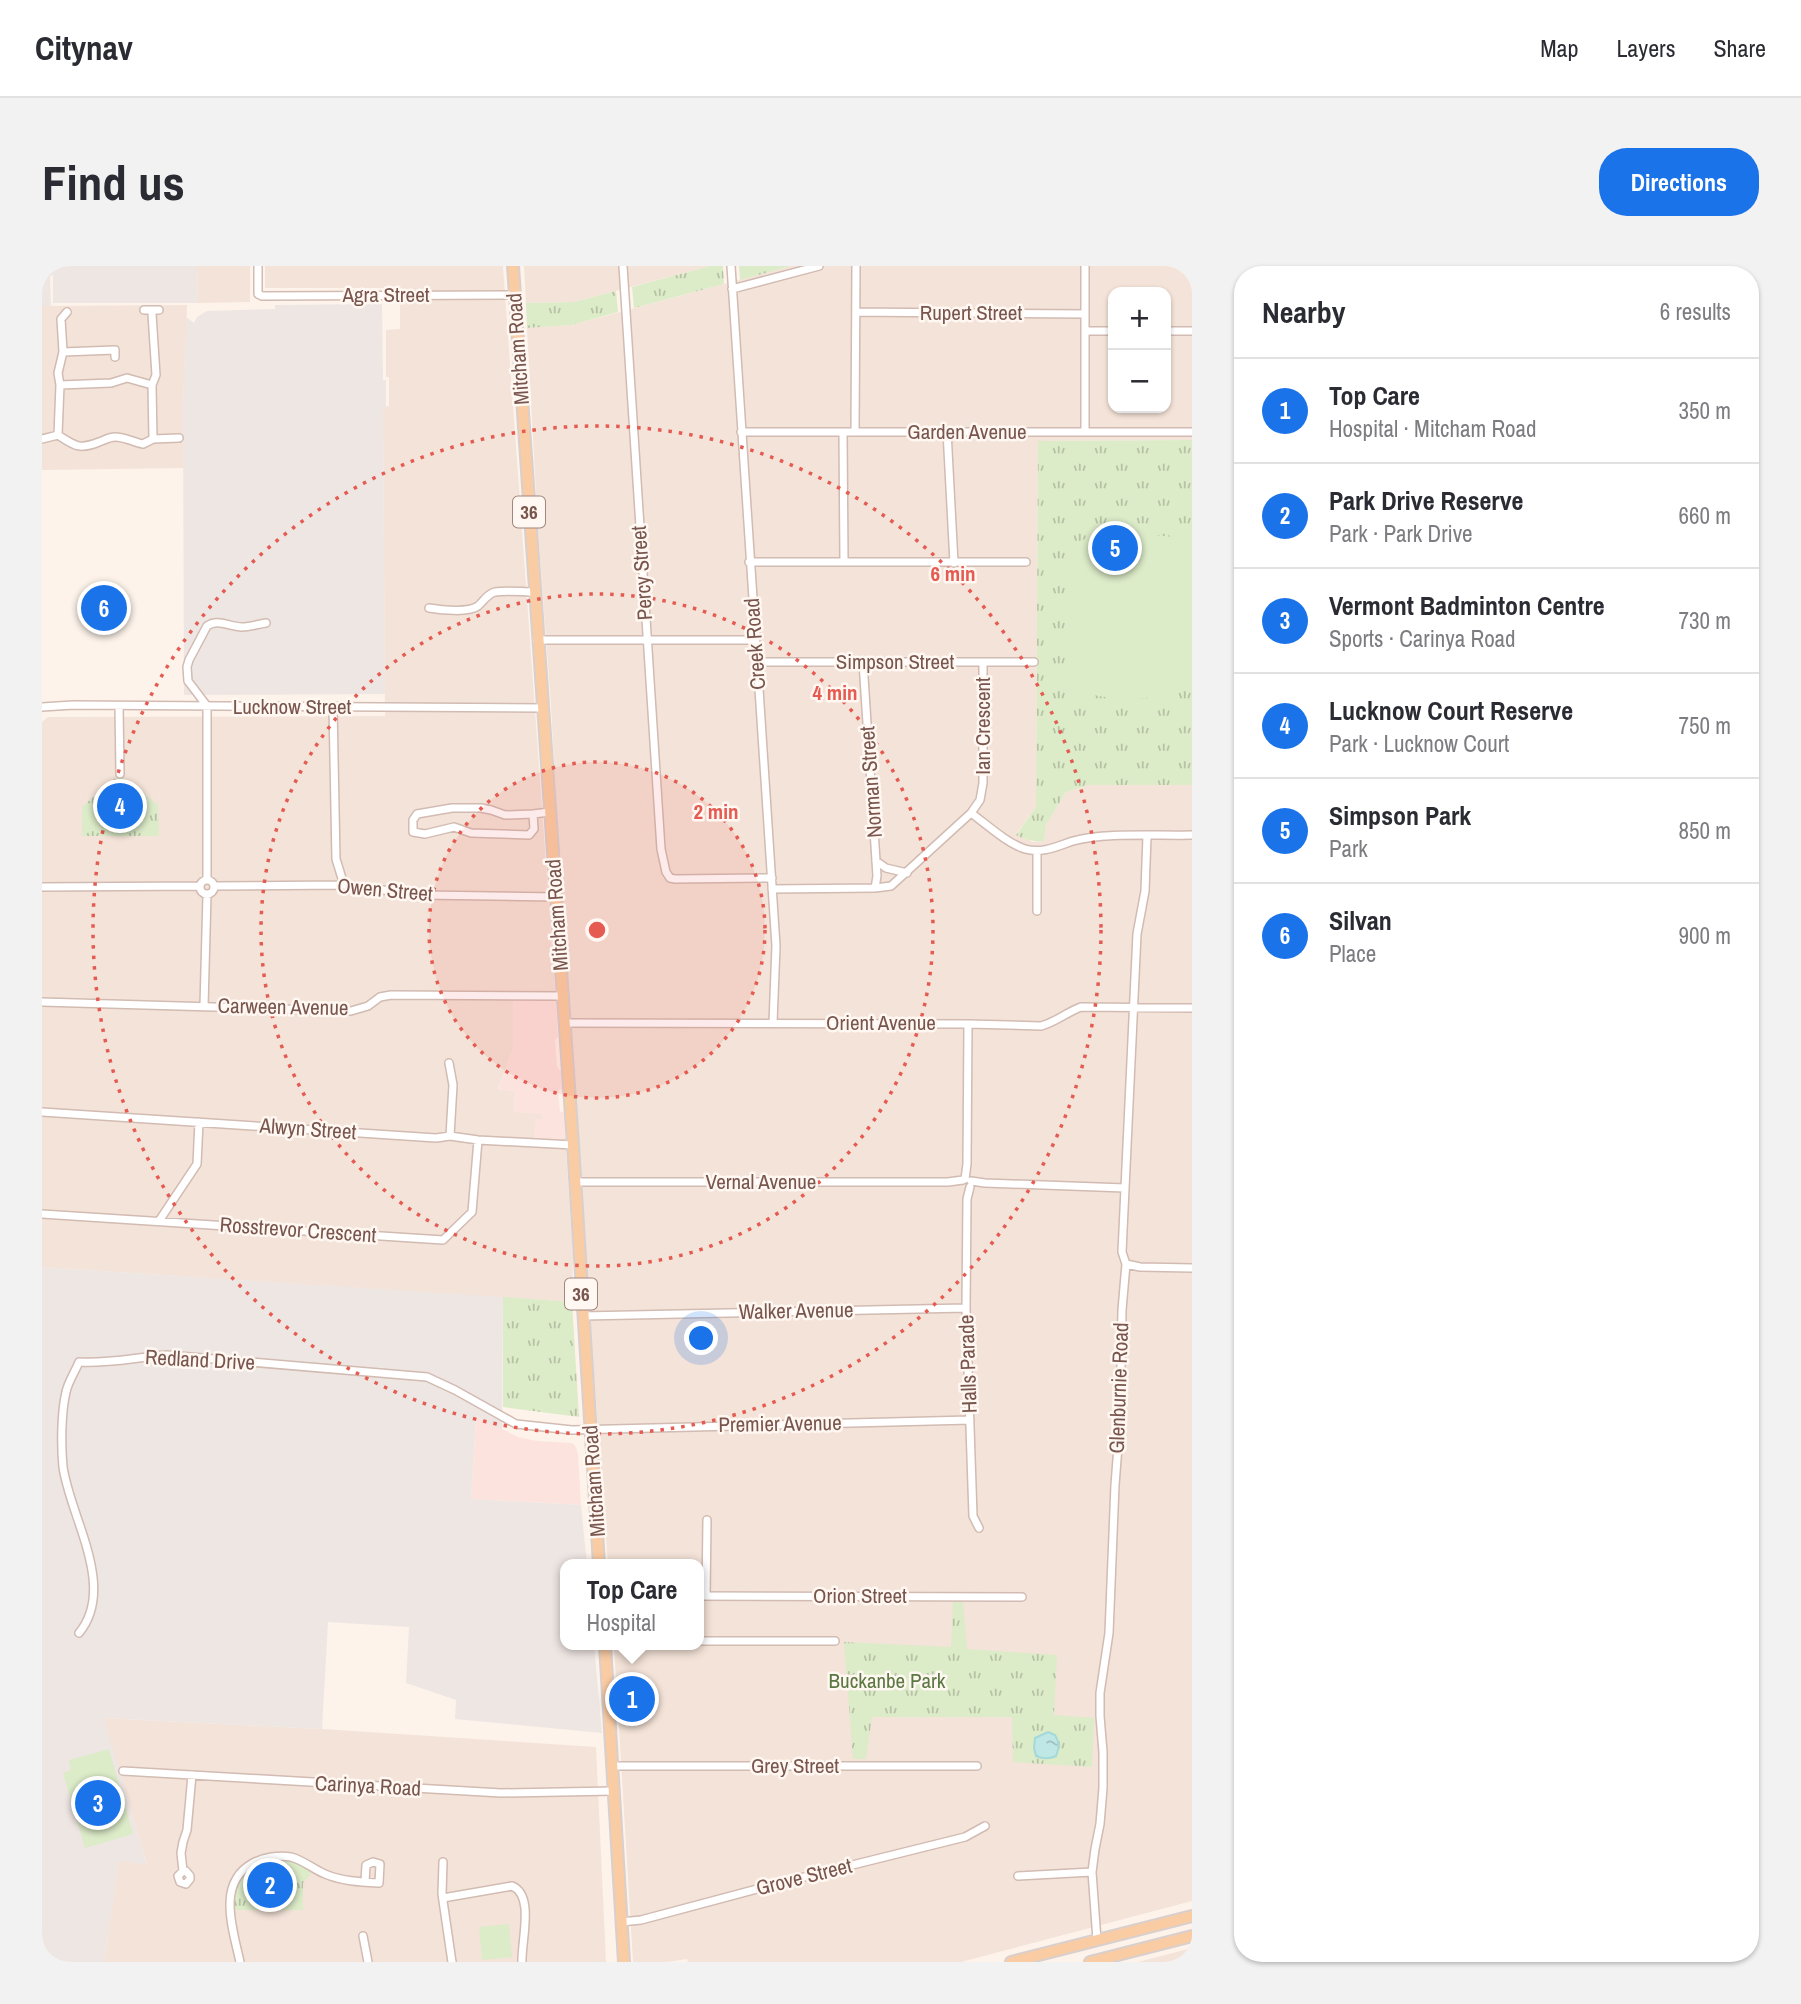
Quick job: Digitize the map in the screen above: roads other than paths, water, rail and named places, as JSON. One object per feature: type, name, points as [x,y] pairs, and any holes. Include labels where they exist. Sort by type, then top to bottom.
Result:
[{"type":"main road","name":"Mitcham Road","points":[[513,266],[599,1559]]},
{"type":"main road","points":[[605,1650],[624,1962]]},
{"type":"main road","points":[[1011,1962],[1192,1916]]},
{"type":"main road","points":[[1090,1962],[1192,1936]]},
{"type":"street","name":"Agra Street","points":[[258,266],[258,294],[262,296],[515,295]]},
{"type":"street","name":"Percy Street","points":[[623,266],[660,849],[670,878],[772,878]]},
{"type":"street","name":"Creek Road","points":[[731,266],[772,878],[775,946],[773,1023]]},
{"type":"street","points":[[732,289],[819,266]]},
{"type":"street","points":[[855,432],[856,266]]},
{"type":"street","points":[[1085,266],[1085,431]]},
{"type":"street","points":[[58,435],[61,319],[66,312]]},
{"type":"street","name":"Rupert Street","points":[[856,312],[1085,314]]},
{"type":"street","points":[[152,314],[156,367],[152,385],[153,439]]},
{"type":"street","points":[[1086,331],[1108,331]]},
{"type":"street","points":[[1171,331],[1192,331]]},
{"type":"street","points":[[62,352],[115,350],[115,357]]},
{"type":"street","points":[[60,385],[111,383],[127,378],[152,385]]},
{"type":"street","points":[[947,431],[954,563]]},
{"type":"street","name":"Garden Avenue","points":[[741,432],[1192,432]]},
{"type":"street","points":[[843,432],[844,562]]},
{"type":"street","points":[[42,439],[58,435],[72,444],[87,447],[111,437],[121,437],[142,444],[153,439],[179,438]]},
{"type":"street","points":[[749,562],[1026,562]]},
{"type":"street","points":[[429,608],[469,610],[495,593],[534,592]]},
{"type":"street","points":[[207,880],[207,706],[188,681],[187,667],[207,626],[212,622],[242,627],[265,622]]},
{"type":"street","points":[[537,640],[755,640]]},
{"type":"street","name":"Simpson Street","points":[[757,662],[1034,662]]},
{"type":"street","name":"Norman Street","points":[[863,662],[877,876],[875,888]]},
{"type":"street","name":"Ian Crescent","points":[[772,889],[891,886],[971,813],[980,800],[983,783],[983,662]]},
{"type":"street","points":[[119,706],[120,774]]},
{"type":"street","name":"Lucknow Street","points":[[42,707],[543,708]]},
{"type":"street","points":[[333,707],[336,859],[344,885]]},
{"type":"street","points":[[533,814],[534,832],[529,835],[471,833],[454,827],[418,834],[412,829],[417,814],[452,808],[481,808],[505,815],[550,813]]},
{"type":"street","points":[[971,813],[1016,845],[1026,849],[1054,848],[1094,837],[1192,835]]},
{"type":"street","name":"Glenburnie Road","points":[[1097,1940],[1092,1872],[1103,1788],[1100,1693],[1109,1633],[1120,1421],[1122,1310],[1126,1264],[1122,1252],[1137,934],[1145,891],[1147,836]]},
{"type":"street","points":[[1037,850],[1037,911]]},
{"type":"street","name":"Norman Street","points":[[876,861],[886,868],[907,873]]},
{"type":"street","points":[[207,880],[200,886],[201,891],[207,895]]},
{"type":"street","points":[[207,880],[214,886],[212,893],[207,895]]},
{"type":"street","name":"Owen Street","points":[[214,886],[344,885],[422,895],[555,897]]},
{"type":"street","points":[[42,887],[200,886]]},
{"type":"street","points":[[204,1006],[207,895]]},
{"type":"street","name":"Carween Avenue","points":[[42,1002],[351,1011],[368,1006],[380,997],[391,995],[563,996]]},
{"type":"street","name":"Orient Avenue","points":[[565,1023],[1041,1026],[1081,1007],[1192,1008]]},
{"type":"street","name":"Halls Parade","points":[[968,1024],[966,1308],[973,1516],[979,1528]]},
{"type":"street","points":[[449,1063],[453,1085],[450,1136]]},
{"type":"street","name":"Alwyn Street","points":[[42,1112],[573,1145]]},
{"type":"street","points":[[159,1221],[197,1164],[200,1122]]},
{"type":"street","name":"Rosstrevor Crescent","points":[[42,1214],[443,1240],[472,1212],[478,1140]]},
{"type":"street","name":"Vernal Avenue","points":[[575,1182],[948,1182],[1125,1188]]},
{"type":"street","points":[[1126,1264],[1140,1267],[1192,1268]]},
{"type":"street","name":"Walker Avenue","points":[[583,1316],[966,1308]]},
{"type":"street","name":"Redland Drive","points":[[79,1633],[86,1624],[94,1594],[93,1573],[63,1467],[63,1427],[66,1390],[79,1362],[110,1363],[139,1357],[167,1356],[428,1377],[516,1424],[552,1429],[590,1429]]},
{"type":"street","name":"Premier Avenue","points":[[590,1429],[970,1420]]},
{"type":"street","points":[[704,1565],[707,1520]]},
{"type":"street","name":"Orion Street","points":[[704,1595],[1021,1598]]},
{"type":"street","points":[[704,1641],[835,1641]]},
{"type":"street","name":"Grey Street","points":[[612,1766],[977,1766]]},
{"type":"street","name":"Carinya Road","points":[[123,1771],[501,1793],[614,1791]]},
{"type":"street","points":[[183,1871],[181,1853],[187,1830],[192,1775]]},
{"type":"street","name":"Grove Street","points":[[621,1922],[641,1920],[965,1837],[985,1826]]},
{"type":"street","points":[[240,1962],[229,1904],[231,1889],[240,1872],[259,1860],[289,1857],[325,1874],[365,1882]]},
{"type":"street","points":[[443,1863],[443,1898],[452,1962]]},
{"type":"street","points":[[1018,1876],[1092,1872]]},
{"type":"street","points":[[443,1898],[512,1886],[518,1889],[523,1896],[525,1925],[522,1962]]},
{"type":"street","points":[[363,1936],[368,1962]]},
{"type":"water","points":[[1048,1732],[1055,1735],[1058,1741],[1056,1756],[1041,1758],[1036,1756],[1035,1738]]},
{"type":"place","name":"Simpson Park","points":[[1115,548]]},
{"type":"place","name":"Silvan","points":[[104,608]]},
{"type":"place","name":"Lucknow Court Reserve","points":[[120,806]]},
{"type":"place","name":"Top Care","points":[[632,1699]]},
{"type":"place","name":"Vermont Badminton Centre","points":[[98,1803]]},
{"type":"place","name":"Park Drive Reserve","points":[[270,1885]]},
{"type":"park label","name":"Buckanbe Park","points":[[887,1681]]}]
